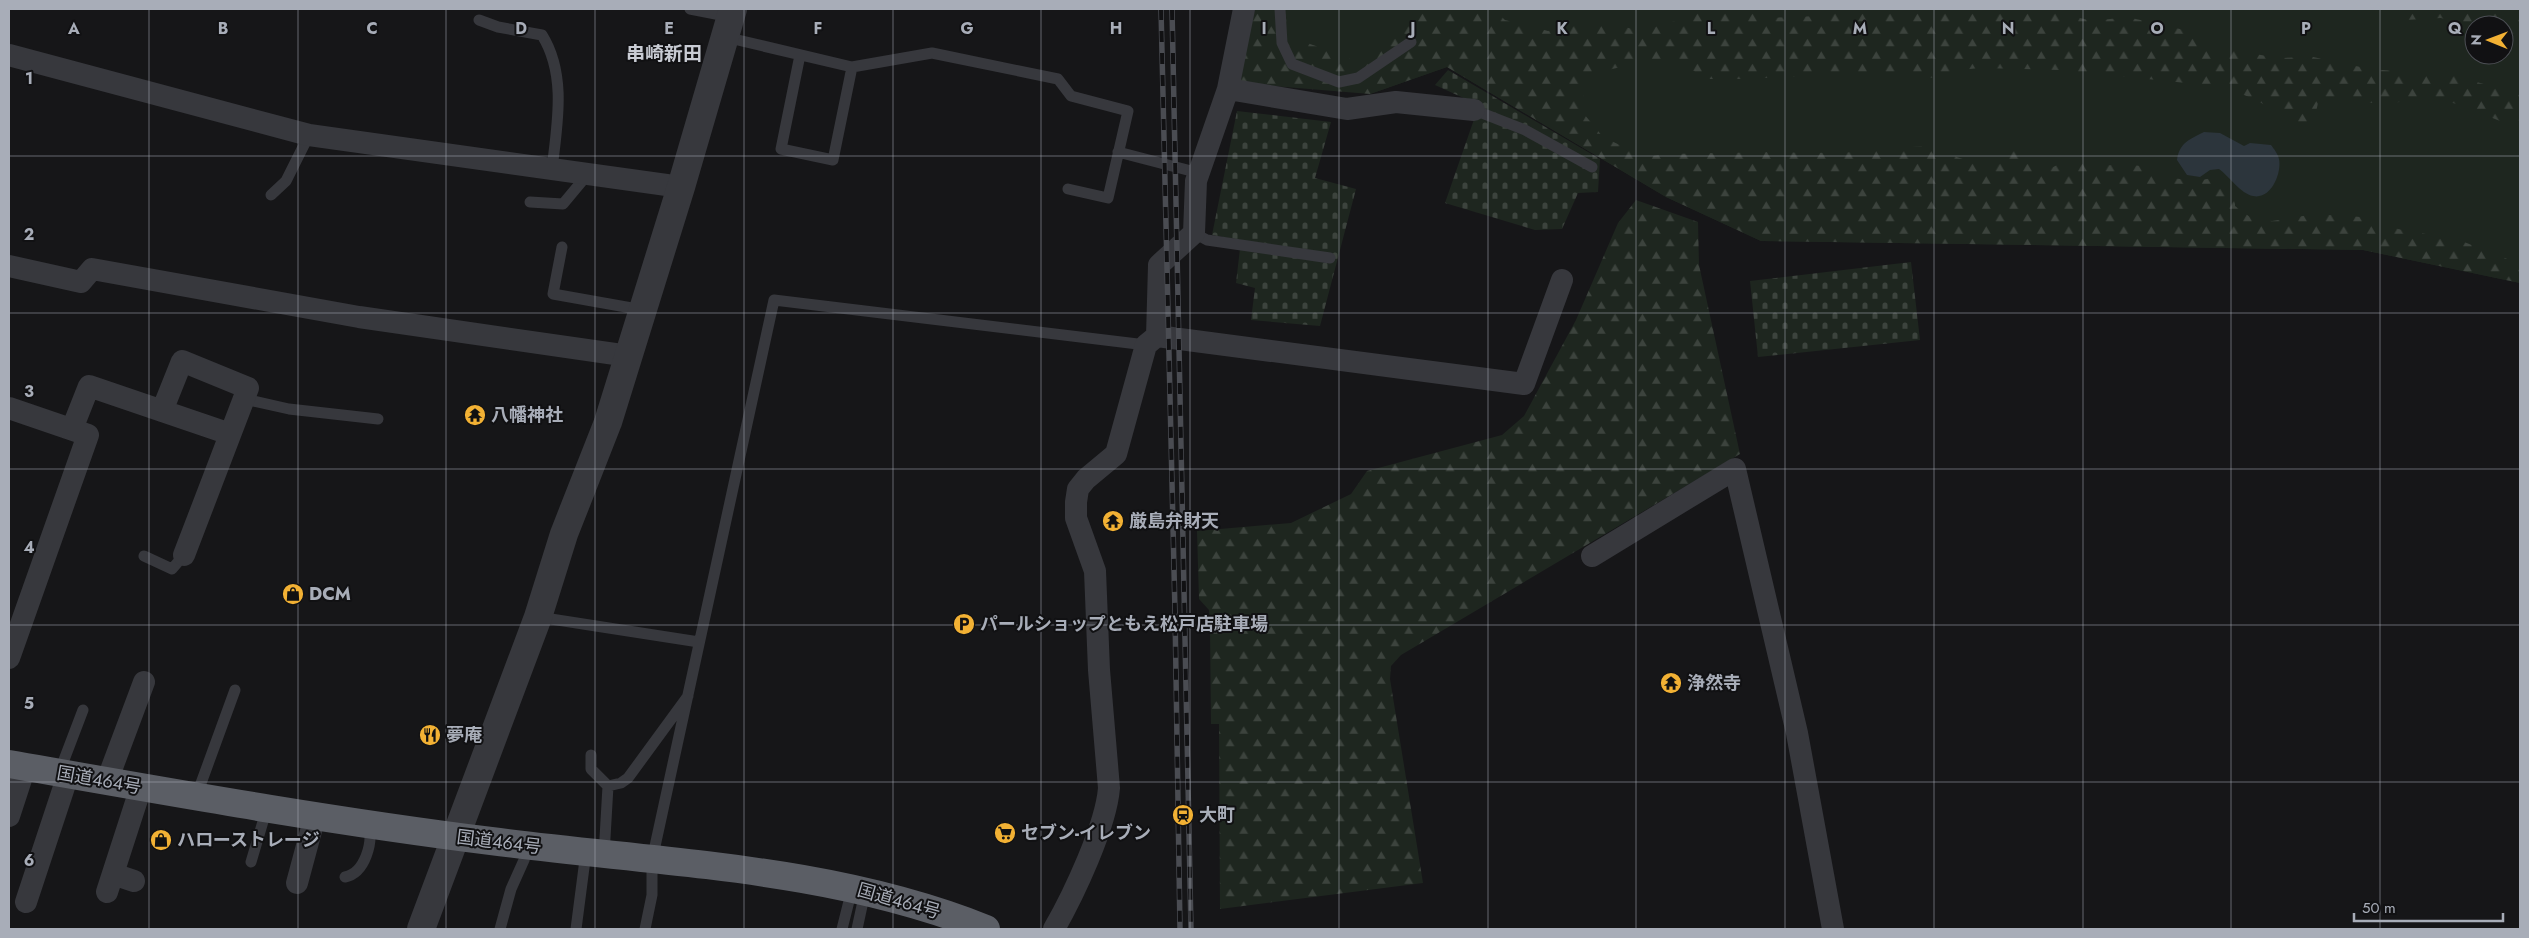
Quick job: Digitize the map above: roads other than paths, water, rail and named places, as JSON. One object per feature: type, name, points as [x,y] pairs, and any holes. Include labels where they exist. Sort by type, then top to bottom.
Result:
[{"type":"highway","name":"国道464号","points":[[17,766],[368,824],[595,854],[769,873],[859,889],[940,919],[986,929]]},
{"type":"street","points":[[1054,929],[1074,890],[1108,807],[1109,788],[1099,670],[1095,571],[1076,518],[1078,488],[1116,454],[1152,340],[1159,265],[1194,233],[1196,181],[1228,89],[1244,9]]},
{"type":"street","points":[[421,929],[538,618],[564,534],[600,446],[681,187],[730,21]]},
{"type":"street","points":[[9,55],[309,135],[681,187]]},
{"type":"street","points":[[1228,89],[1347,109],[1396,102],[1474,110]]},
{"type":"street","points":[[9,266],[81,282],[92,269],[359,317],[629,356]]},
{"type":"street","points":[[1152,340],[1524,384],[1562,280]]},
{"type":"street","points":[[162,411],[182,361],[248,388],[184,555]]},
{"type":"street","points":[[72,430],[89,386],[230,434]]},
{"type":"street","points":[[9,408],[88,435],[9,658]]},
{"type":"street","points":[[1592,556],[1735,469],[1797,733],[1832,929]]},
{"type":"street","points":[[107,781],[144,682]]},
{"type":"street","points":[[9,816],[17,766]]},
{"type":"street","points":[[26,902],[64,774]]},
{"type":"street","points":[[134,881],[110,883],[142,787]]},
{"type":"street","points":[[297,883],[315,816]]},
{"type":"lane","points":[[690,9],[730,21],[800,55],[852,67],[932,53],[1058,79],[1071,96],[1128,111],[1108,198],[1068,189]]},
{"type":"lane","points":[[1280,9],[1282,43],[1292,64],[1339,82],[1358,78],[1411,42]]},
{"type":"lane","points":[[479,20],[498,27],[542,35],[552,50],[559,100],[552,169]]},
{"type":"lane","points":[[800,55],[781,149],[834,160],[852,67]]},
{"type":"lane","points":[[1474,110],[1525,130],[1592,167]]},
{"type":"lane","points":[[271,195],[286,181],[309,135]]},
{"type":"lane","points":[[1118,152],[1198,173]]},
{"type":"lane","points":[[530,202],[562,204],[588,174]]},
{"type":"lane","points":[[1194,233],[1207,240],[1330,258]]},
{"type":"lane","points":[[562,248],[553,294],[643,310]]},
{"type":"lane","points":[[645,929],[652,894],[652,860],[691,692],[699,642],[774,300],[1152,340]]},
{"type":"lane","points":[[244,399],[289,409],[378,419]]},
{"type":"lane","points":[[144,556],[172,568],[184,555]]},
{"type":"lane","points":[[538,618],[699,642]]},
{"type":"lane","points":[[196,797],[235,690]]},
{"type":"lane","points":[[608,786],[621,783],[628,778],[691,692]]},
{"type":"lane","points":[[64,774],[83,710]]},
{"type":"lane","points":[[591,755],[591,769],[608,786]]},
{"type":"lane","points":[[576,929],[595,854],[608,786]]},
{"type":"lane","points":[[251,862],[267,808]]},
{"type":"lane","points":[[345,877],[355,875],[363,866],[371,833],[368,824]]},
{"type":"lane","points":[[500,929],[511,888],[524,860],[528,845]]},
{"type":"lane","points":[[842,929],[859,889]]},
{"type":"lane","points":[[857,929],[859,889]]},
{"type":"railway","points":[[1161,9],[1175,612],[1180,929]]},
{"type":"railway","points":[[1172,9],[1191,929]]},
{"type":"place","name":"八幡神社","points":[[475,415]]},
{"type":"place","name":"厳島弁財天","points":[[1113,521]]},
{"type":"place","name":"DCM","points":[[293,594]]},
{"type":"place","name":"パールショップともえ松戸店駐車場","points":[[964,624]]},
{"type":"place","name":"浄然寺","points":[[1671,683]]},
{"type":"place","name":"夢庵","points":[[430,735]]},
{"type":"place","name":"大町","points":[[1183,815]]},
{"type":"place","name":"セブン-イレブン","points":[[1005,833]]},
{"type":"place","name":"ハローストレージ","points":[[161,840]]},
{"type":"district","name":"串崎新田","points":[[664,53]]}]
